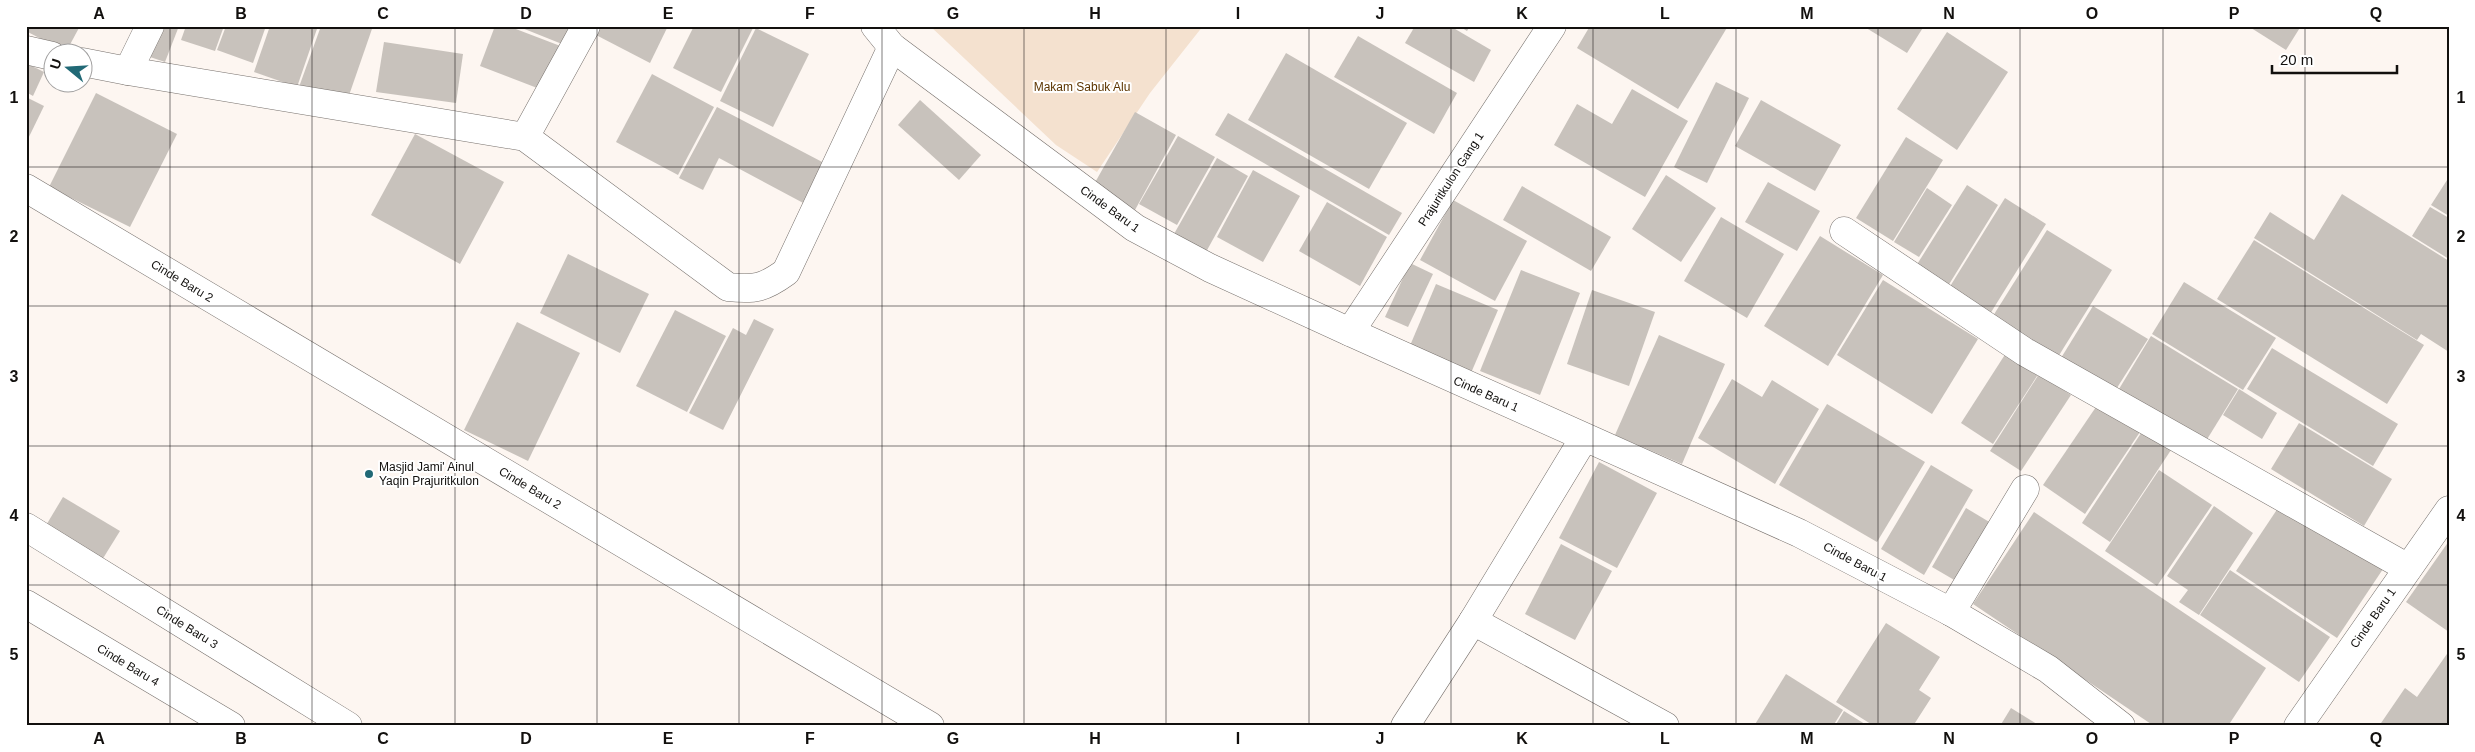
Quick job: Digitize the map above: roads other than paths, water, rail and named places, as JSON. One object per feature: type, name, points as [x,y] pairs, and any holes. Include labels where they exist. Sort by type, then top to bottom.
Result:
[{"type":"street","points":[[128,71],[150,26]]},
{"type":"street","points":[[525,137],[586,26]]},
{"type":"street","name":"Prajuritkulon Gang 1","points":[[1350,332],[1552,26]]},
{"type":"street","points":[[92,64],[525,137],[728,287],[751,290],[768,285],[786,272],[884,36]]},
{"type":"street","name":"Cinde Baru 1","points":[[884,36],[1135,228],[1210,268],[1584,438],[1799,533],[1951,612],[2048,669],[2120,726]]},
{"type":"street","points":[[26,50],[42,54]]},
{"type":"street","name":"Cinde Baru 2","points":[[26,188],[930,726]]},
{"type":"street","points":[[1844,231],[2026,352],[2408,568]]},
{"type":"street","points":[[1405,726],[1473,621],[1584,438]]},
{"type":"street","points":[[1951,612],[2025,489]]},
{"type":"street","name":"Cinde Baru 1","points":[[2298,726],[2449,510]]},
{"type":"street","name":"Cinde Baru 3","points":[[26,527],[348,726]]},
{"type":"street","name":"Cinde Baru 4","points":[[26,604],[231,726]]},
{"type":"street","points":[[1473,621],[1665,726]]},
{"type":"place","name":"Masjid Jami' Ainul Yaqin Prajuritkulon","points":[[369,474]]},
{"type":"park label","name":"Makam Sabuk Alu","points":[[1082,87]]}]
